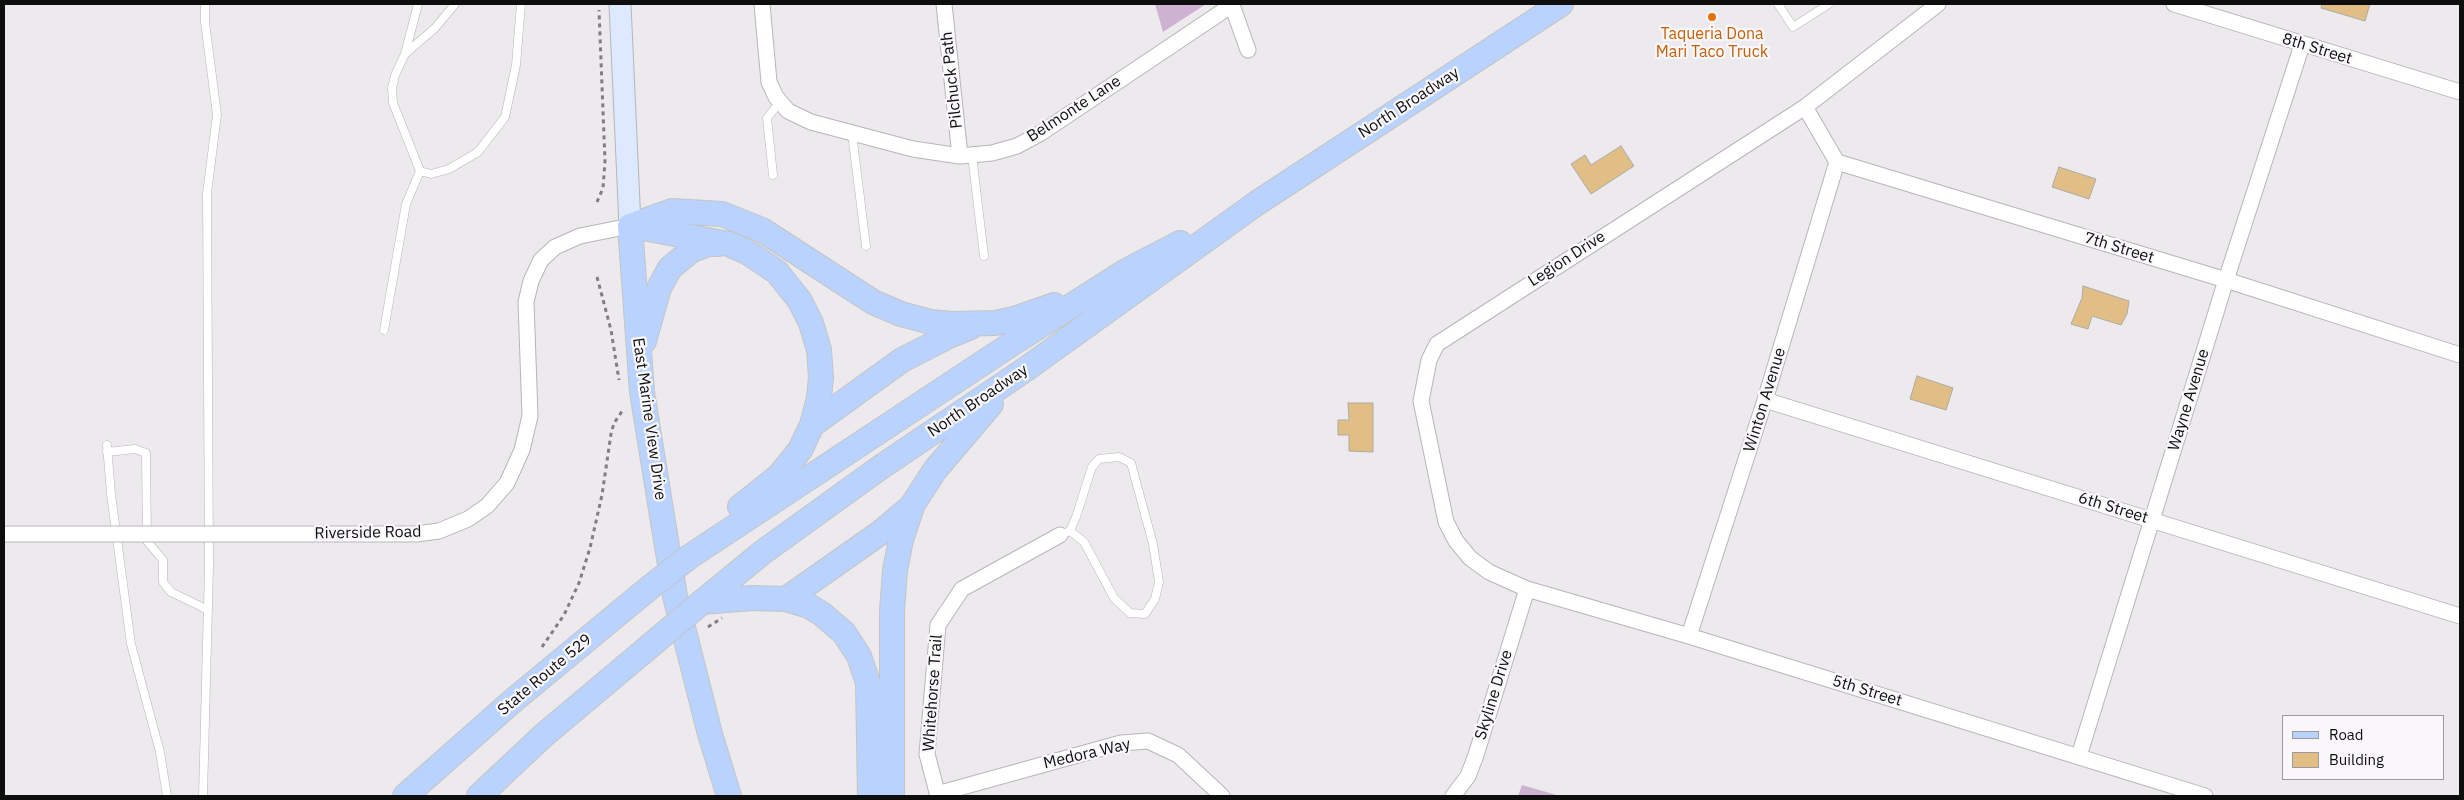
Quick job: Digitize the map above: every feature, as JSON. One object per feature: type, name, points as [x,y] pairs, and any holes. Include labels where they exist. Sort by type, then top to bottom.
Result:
[{"type":"main road","name":"East Marine View Drive","points":[[620,4],[630,226],[642,392],[675,596],[710,734],[729,796]]},
{"type":"main road","name":"North Broadway","points":[[702,602],[763,552],[873,472],[1026,369],[1257,203],[1561,4]]},
{"type":"main road","name":"North Broadway","points":[[689,557],[1005,348],[1126,271],[1257,203]]},
{"type":"main road","points":[[630,226],[672,211],[722,214],[762,230],[873,302],[901,314],[931,322],[977,325]]},
{"type":"main road","points":[[630,226],[730,244],[748,252],[777,272],[800,301],[811,324],[819,350],[821,377],[819,398],[812,425],[800,450],[779,476],[731,515],[689,557]]},
{"type":"main road","points":[[639,359],[659,288],[670,268],[692,250],[708,244],[730,244]]},
{"type":"main road","points":[[812,425],[902,360],[949,336],[977,325],[1014,319],[1042,311],[1126,271]]},
{"type":"main road","points":[[892,796],[894,583],[901,540],[913,504],[935,470],[961,438],[1026,369]]},
{"type":"main road","points":[[786,599],[880,533],[913,504]]},
{"type":"main road","name":"State Route 529","points":[[405,796],[434,769],[689,557]]},
{"type":"main road","points":[[480,796],[544,735],[702,602],[752,598],[786,599],[808,606],[834,623],[859,656],[864,668],[869,697],[870,796]]},
{"type":"street","name":"Belmonte Lane","points":[[762,4],[769,82],[780,102],[788,111],[811,122],[913,149],[966,155],[992,153],[1017,146],[1041,133],[1232,5],[1248,50]]},
{"type":"street","name":"Pilchuck Path","points":[[944,4],[966,155]]},
{"type":"street","name":"8th Street","points":[[2174,4],[2302,45],[2460,92]]},
{"type":"street","name":"Legion Drive","points":[[1527,589],[1489,572],[1470,558],[1456,541],[1446,522],[1421,401],[1429,360],[1437,344],[1805,108],[1935,5]]},
{"type":"street","name":"Wayne Avenue","points":[[2079,756],[2226,280],[2302,45]]},
{"type":"street","points":[[1805,108],[1837,162]]},
{"type":"street","name":"7th Street","points":[[1837,162],[2226,280],[2460,355]]},
{"type":"street","name":"Winton Avenue","points":[[1689,636],[1765,400],[1837,162]]},
{"type":"street","name":"Riverside Road","points":[[4,534],[416,534],[439,531],[468,519],[488,506],[507,483],[522,450],[530,416],[526,302],[531,281],[541,260],[555,247],[580,236],[630,226]]},
{"type":"street","name":"6th Street","points":[[1765,400],[2460,616]]},
{"type":"street","name":"Whitehorse Trail","points":[[938,795],[927,754],[938,625],[962,589],[1065,533]]},
{"type":"street","name":"5th Street","points":[[1527,589],[1689,636],[2205,796]]},
{"type":"street","name":"Skyline Drive","points":[[1453,796],[1471,769],[1527,589]]},
{"type":"street","name":"Medora Way","points":[[938,795],[1121,743],[1148,741],[1178,755],[1222,796]]},
{"type":"lane","points":[[203,796],[208,610],[207,193],[217,115],[205,22],[205,4]]},
{"type":"lane","points":[[384,330],[406,204],[420,171],[393,104],[392,88],[405,54],[418,4]]},
{"type":"lane","points":[[405,54],[435,28],[455,4]]},
{"type":"lane","points":[[420,171],[431,174],[448,170],[478,152],[505,117],[516,65],[521,4]]},
{"type":"lane","points":[[1778,4],[1793,26],[1829,4]]},
{"type":"lane","points":[[773,175],[767,118],[780,102]]},
{"type":"lane","points":[[852,133],[866,246]]},
{"type":"lane","points":[[966,155],[984,256]]},
{"type":"lane","points":[[167,796],[160,752],[131,644],[107,448],[135,449],[146,453],[148,541],[163,560],[163,582],[171,592],[208,610]]},
{"type":"lane","points":[[1120,457],[1131,463],[1153,544],[1158,582],[1154,599],[1145,614],[1130,613],[1114,598],[1084,542],[1065,533],[1076,517],[1092,467],[1099,459],[1120,457]]},
{"type":"path","points":[[597,202],[603,188],[605,161],[598,4]]},
{"type":"path","points":[[539,651],[564,615],[579,583],[590,548],[602,495],[611,434],[614,423],[623,410]]},
{"type":"path","points":[[722,618],[728,616]]},
{"type":"shaded area","points":[[1155,4],[1206,4],[1163,32]]},
{"type":"shaded area","points":[[1522,785],[1560,796],[1518,796]]},
{"type":"building","points":[[2322,4],[2370,4],[2365,21],[2321,8]]},
{"type":"building","points":[[1621,146],[1634,166],[1591,194],[1571,164],[1585,155],[1591,165]]},
{"type":"building","points":[[2059,167],[2096,179],[2089,199],[2052,187]]},
{"type":"building","points":[[2083,286],[2129,301],[2127,314],[2121,325],[2092,316],[2088,329],[2071,324],[2082,298]]},
{"type":"building","points":[[1917,376],[1953,388],[1946,410],[1910,399]]},
{"type":"building","points":[[1348,403],[1373,403],[1373,452],[1349,451],[1349,435],[1338,435],[1338,420],[1349,420]]},
{"type":"place","name":"Taqueria Dona Mari Taco Truck","points":[[1712,17]]}]
